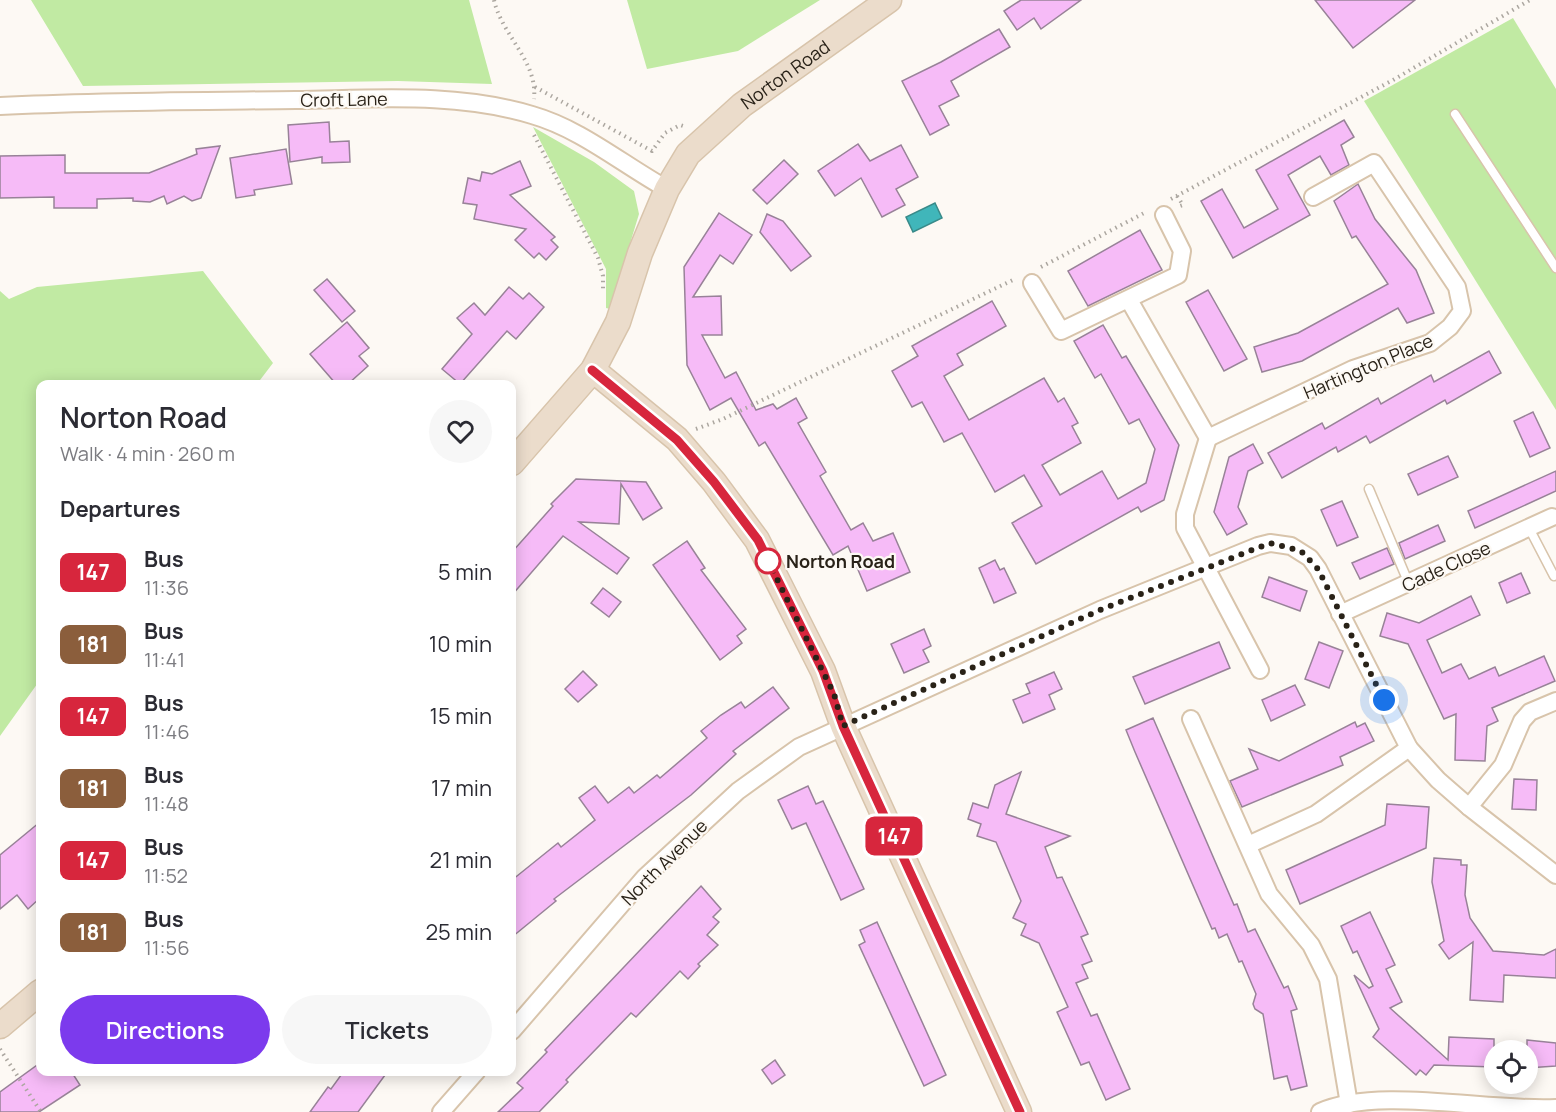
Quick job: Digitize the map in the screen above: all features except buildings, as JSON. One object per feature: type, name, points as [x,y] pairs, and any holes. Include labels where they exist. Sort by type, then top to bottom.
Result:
[{"type":"street","name":"Norton Road","points":[[516,459],[592,370],[618,322],[640,253],[667,189],[688,154],[742,105],[889,0]]},
{"type":"street","name":"Croft Lane","points":[[0,106],[81,102],[395,99],[470,102],[578,134],[667,189]]},
{"type":"street","name":"Hartington Place","points":[[1208,438],[1353,369],[1430,343],[1450,327],[1462,310],[1457,287],[1374,163],[1313,198]]},
{"type":"street","points":[[1029,277],[1061,331],[1178,275],[1182,251],[1159,209]]},
{"type":"street","points":[[1129,300],[1208,438],[1185,514],[1185,528],[1260,670]]},
{"type":"street","points":[[592,370],[677,440],[714,482],[758,540],[823,671],[843,726],[1020,1112]]},
{"type":"street","name":"Cade Close","points":[[1340,614],[1552,517]]},
{"type":"street","name":"North Avenue","points":[[516,1026],[645,877],[729,799],[800,747],[1100,610],[1204,567],[1270,543],[1291,546],[1310,558],[1318,569],[1409,748],[1438,780],[1469,807],[1556,875]]},
{"type":"street","points":[[1469,807],[1503,765],[1522,721],[1530,712],[1556,700]]},
{"type":"street","points":[[1191,719],[1269,894],[1311,945],[1328,979],[1349,1104]]},
{"type":"street","points":[[1248,845],[1316,814],[1409,748]]},
{"type":"street","points":[[0,1026],[36,995]]},
{"type":"street","points":[[441,1112],[473,1076]]},
{"type":"street","points":[[1320,1112],[1349,1104],[1438,1108],[1556,1108]]},
{"type":"lane","points":[[1455,114],[1556,268]]},
{"type":"lane","points":[[1369,489],[1408,584]]},
{"type":"lane","points":[[1529,528],[1554,576]]},
{"type":"path","points":[[494,0],[501,22],[534,76],[531,121],[598,258],[603,276],[603,299]]},
{"type":"path","points":[[688,431],[734,414],[1029,277],[1159,209],[1393,80],[1530,0]]},
{"type":"path","points":[[535,87],[652,151],[664,133],[680,125],[690,128]]},
{"type":"path","points":[[0,1049],[41,1112]]},
{"type":"green space","points":[[31,0],[469,0],[492,84],[398,81],[83,86]]},
{"type":"green space","points":[[627,0],[820,0],[738,51],[647,69]]},
{"type":"green space","points":[[1513,18],[1556,89],[1556,410],[1364,101]]},
{"type":"green space","points":[[533,127],[594,162],[634,191],[639,214],[610,309],[606,308],[606,269]]},
{"type":"green space","points":[[203,271],[273,363],[260,380],[36,380],[36,686],[0,736],[0,291],[9,299],[37,287]]},
{"type":"water","points":[[935,203],[942,218],[913,232],[906,217]]},
{"type":"bus line","name":"147","points":[[592,370],[677,440],[714,482],[758,540],[834,694],[843,726],[1020,1112]]},
{"type":"place","name":"Norton Road","points":[[768,561]]},
{"type":"route","points":[[768,561],[834,694],[843,726],[1100,610],[1270,543],[1291,546],[1301,551],[1318,569],[1384,700]]}]
